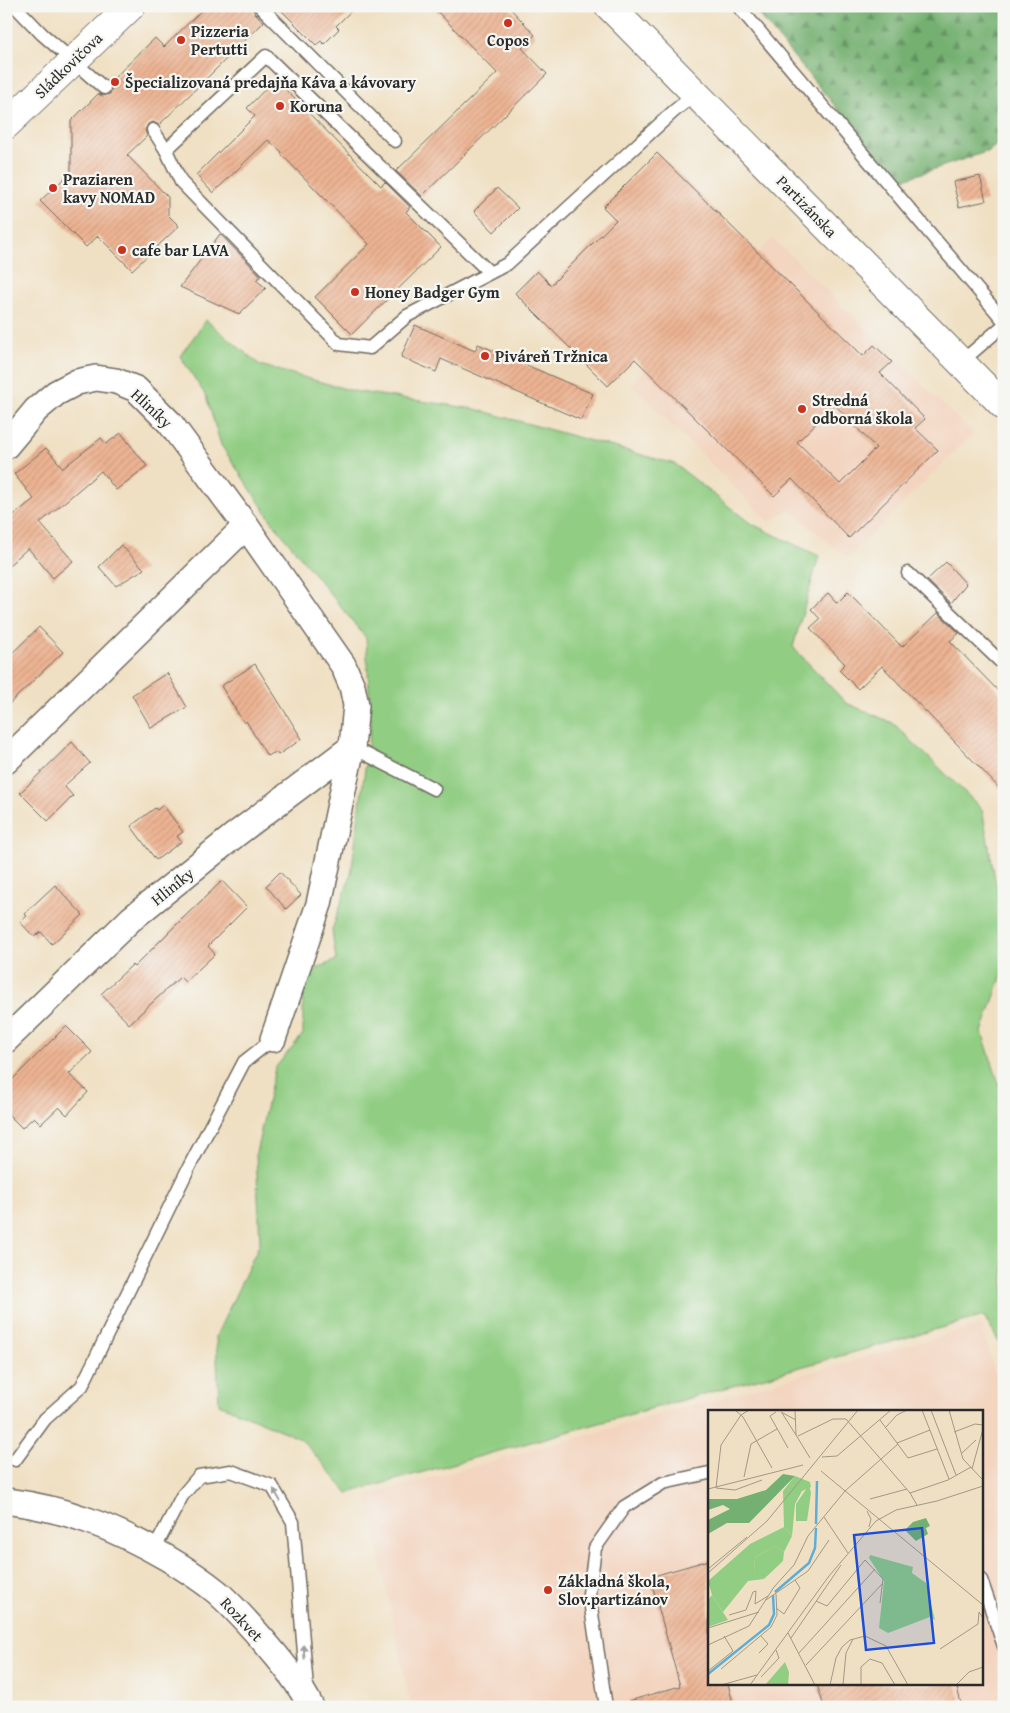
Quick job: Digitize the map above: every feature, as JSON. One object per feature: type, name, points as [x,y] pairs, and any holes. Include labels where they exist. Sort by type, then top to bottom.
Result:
[{"type":"main road","name":"Sládkovičova","points":[[6,125],[130,6]]},
{"type":"main road","name":"Partizánska","points":[[609,6],[1004,406]]},
{"type":"street","name":"Hliníky","points":[[6,446],[36,410],[56,394],[77,382],[96,378],[116,381],[136,389],[170,423],[246,526],[343,665],[352,686],[356,705],[352,747],[319,904],[273,1039]]},
{"type":"street","points":[[6,761],[246,526]]},
{"type":"street","name":"Hliníky","points":[[6,1040],[131,919],[235,835],[352,747]]},
{"type":"street","name":"Rozkvet","points":[[6,1501],[71,1514],[102,1524],[149,1547],[190,1572],[218,1593],[271,1650],[294,1678],[309,1704]]},
{"type":"lane","points":[[15,6],[72,62],[104,88]]},
{"type":"lane","points":[[260,6],[395,141]]},
{"type":"lane","points":[[738,6],[1004,321]]},
{"type":"lane","points":[[166,150],[266,56],[490,273]]},
{"type":"lane","points":[[153,130],[166,150],[181,182],[339,344],[370,348],[407,316],[507,264],[696,93]]},
{"type":"lane","points":[[961,362],[1004,325]]},
{"type":"lane","points":[[908,573],[1004,665]]},
{"type":"lane","points":[[352,747],[434,789]]},
{"type":"lane","points":[[15,1460],[45,1419],[82,1386],[189,1167],[244,1062],[273,1039]]},
{"type":"lane","points":[[149,1547],[182,1496],[199,1476],[231,1471],[272,1486],[293,1522],[309,1704]]},
{"type":"lane","points":[[606,1707],[589,1594],[595,1548],[624,1507],[663,1483],[708,1473]]},
{"type":"lane","points":[[982,1583],[1004,1646]]},
{"type":"shaded area","name":"Stredná odborná škola","points":[[773,238],[973,434],[848,558],[790,510],[769,522],[631,384]]},
{"type":"shaded area","name":"Základná škola, Slov.partizánov","points":[[981,1325],[1004,1404],[1004,1707],[411,1707],[367,1496]]},
{"type":"green space","points":[[751,6],[1004,6],[1004,139],[989,151],[898,181]]},
{"type":"green space","points":[[206,320],[260,365],[353,391],[475,409],[675,464],[750,523],[819,556],[793,647],[846,703],[893,723],[982,809],[1004,928],[1004,969],[982,1032],[1004,1099],[1004,1351],[984,1316],[348,1493],[301,1439],[219,1404],[216,1336],[260,1243],[256,1153],[275,1068],[303,1034],[303,975],[336,960],[332,930],[351,874],[371,723],[366,638],[273,523],[221,445],[206,396],[180,356]]},
{"type":"building","points":[[206,6],[252,6],[254,12],[264,22],[159,125],[153,122],[148,124],[145,130],[147,136],[127,155],[168,197],[168,215],[179,226],[132,270],[98,236],[86,247],[40,201],[71,172],[71,121],[98,94],[103,96],[110,94],[112,89],[110,82],[155,38],[164,47]]},
{"type":"building","points":[[272,6],[356,6],[336,26],[339,29],[324,44],[321,41],[316,45],[279,8],[276,10]]},
{"type":"building","points":[[432,6],[508,6],[535,35],[522,48],[547,74],[422,196],[396,171],[497,73]]},
{"type":"building","points":[[275,79],[381,186],[385,182],[410,207],[406,212],[441,247],[352,334],[315,297],[369,244],[281,154],[282,152],[268,140],[213,193],[196,175],[255,116],[247,108]]},
{"type":"building","points":[[657,153],[863,356],[874,345],[892,362],[880,373],[925,419],[915,428],[938,450],[849,538],[792,479],[774,496],[635,359],[608,386],[515,293],[537,271],[551,285],[616,220],[603,207]],"holes":[[[835,405],[876,448],[840,484],[797,442]]]},
{"type":"building","points":[[980,176],[986,201],[959,207],[953,182]]},
{"type":"building","points":[[497,188],[518,208],[494,232],[474,211]]},
{"type":"building","points":[[220,234],[261,276],[256,280],[266,288],[239,314],[180,287]]},
{"type":"building","points":[[415,325],[475,351],[478,344],[593,394],[581,420],[441,359],[436,372],[401,357]]},
{"type":"building","points":[[121,433],[147,466],[116,490],[101,471],[40,523],[73,561],[53,578],[28,548],[6,568],[6,521],[34,499],[14,474],[46,448],[63,468],[101,438],[106,444]]},
{"type":"building","points":[[121,545],[144,569],[116,586],[99,567]]},
{"type":"building","points":[[946,562],[966,584],[951,603],[927,580]]},
{"type":"building","points":[[848,592],[902,647],[938,613],[959,633],[950,641],[1004,697],[1004,793],[882,666],[858,689],[839,670],[845,664],[810,628],[820,619],[811,609],[828,593],[837,603]]},
{"type":"building","points":[[39,627],[63,652],[6,707],[6,659]]},
{"type":"building","points":[[255,664],[302,739],[278,755],[276,752],[267,756],[246,721],[244,723],[221,686]]},
{"type":"building","points":[[167,673],[187,707],[151,728],[132,695]]},
{"type":"building","points":[[72,742],[90,763],[64,786],[73,796],[48,821],[20,793]]},
{"type":"building","points":[[163,805],[183,832],[177,836],[181,842],[156,860],[131,826],[155,808],[157,810]]},
{"type":"building","points":[[280,872],[301,895],[286,909],[266,886]]},
{"type":"building","points":[[222,881],[247,907],[208,946],[215,954],[185,982],[180,977],[129,1024],[101,994],[132,965],[134,967]]},
{"type":"building","points":[[55,885],[83,915],[52,944],[41,932],[34,937],[20,922],[27,916],[24,914]]},
{"type":"building","points":[[66,1026],[92,1052],[69,1074],[88,1092],[67,1115],[59,1107],[41,1124],[34,1117],[22,1128],[6,1112],[6,1086]]},
{"type":"building","points":[[708,1560],[708,1686],[729,1686],[734,1707],[630,1707],[629,1701],[680,1686],[650,1577]]},
{"type":"building","points":[[818,1686],[957,1686],[962,1707],[824,1707]]},
{"type":"place","name":"Copos","points":[[508,23]]},
{"type":"place","name":"Pizzeria Pertutti","points":[[181,40]]},
{"type":"place","name":"Špecializovaná predajňa Káva a kávovary","points":[[115,82]]},
{"type":"place","name":"Koruna","points":[[280,106]]},
{"type":"place","name":"Praziaren kavy NOMAD","points":[[53,188]]},
{"type":"place","name":"cafe bar LAVA","points":[[122,250]]},
{"type":"place","name":"Honey Badger Gym","points":[[355,292]]},
{"type":"place","name":"Piváreň Tržnica","points":[[485,356]]},
{"type":"place","name":"Stredná odborná škola","points":[[802,409]]},
{"type":"place","name":"Základná škola, Slov.partizánov","points":[[548,1590]]}]
